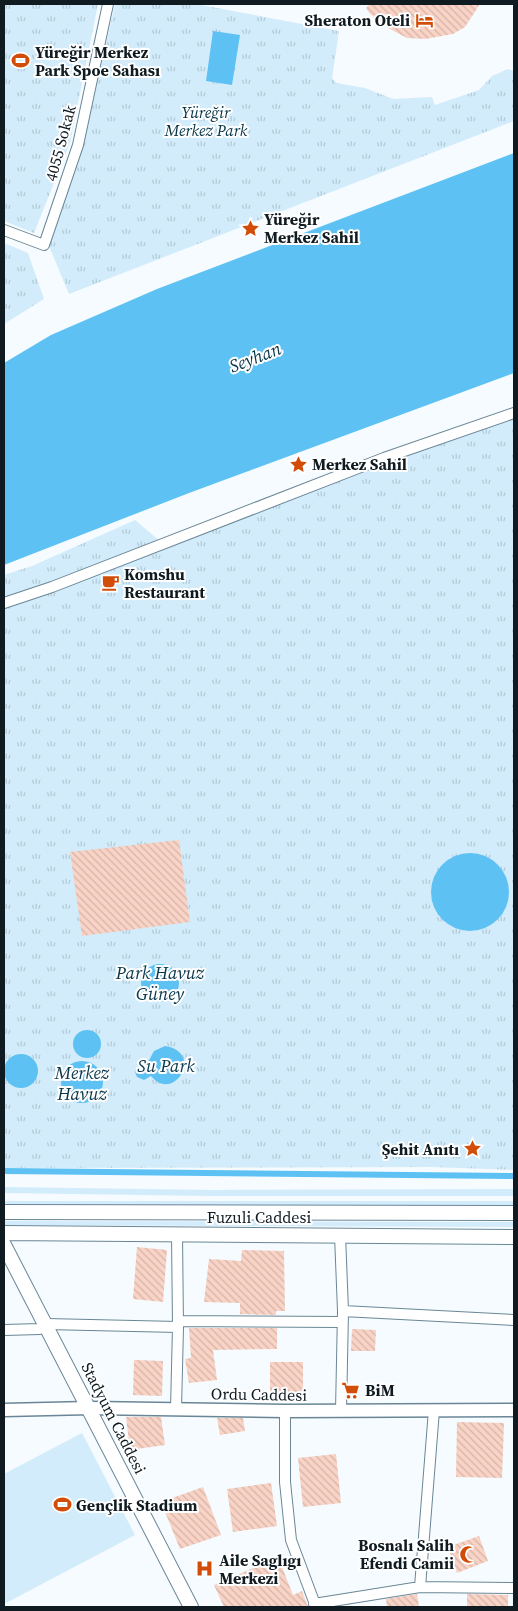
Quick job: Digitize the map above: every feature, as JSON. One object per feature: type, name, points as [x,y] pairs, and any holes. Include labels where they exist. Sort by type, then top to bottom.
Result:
[{"type":"main road","name":"Fuzuli Caddesi","points":[[4,1212],[514,1214]]},
{"type":"main road","name":"Fuzuli Caddesi","points":[[4,1233],[514,1237]]},
{"type":"main road","name":"Stadyum Caddesi","points":[[4,1245],[90,1408],[191,1607]]},
{"type":"street","name":"4055 Sokak","points":[[4,230],[44,245],[78,145],[108,4]]},
{"type":"street","points":[[4,602],[52,587],[384,458],[514,413]]},
{"type":"street","points":[[176,1409],[178,1324],[177,1234]]},
{"type":"street","points":[[340,1235],[343,1311],[341,1411]]},
{"type":"street","points":[[343,1311],[514,1320]]},
{"type":"street","points":[[4,1330],[40,1328],[46,1324],[342,1322]]},
{"type":"street","name":"Ordu Caddesi","points":[[4,1410],[90,1408],[285,1411],[514,1410]]},
{"type":"street","points":[[420,1587],[434,1410]]},
{"type":"street","points":[[285,1411],[285,1482],[292,1540],[315,1606],[420,1587],[514,1588]]},
{"type":"green space","points":[[4,4],[98,4],[70,143],[34,233],[4,221]]},
{"type":"green space","name":"Yüreğir Merkez Park","points":[[115,4],[196,4],[339,31],[332,78],[336,83],[365,88],[393,99],[432,97],[435,105],[479,90],[492,76],[508,69],[514,71],[514,121],[69,294],[49,246],[83,146]]},
{"type":"green space","points":[[4,243],[28,253],[44,299],[4,324]]},
{"type":"green space","points":[[514,418],[514,1170],[432,1167],[4,1168],[4,575],[32,566],[135,520],[167,547],[378,465]]},
{"type":"green space","points":[[4,1187],[212,1190],[514,1189],[514,1196],[212,1196],[4,1193]]},
{"type":"green space","points":[[4,1201],[514,1201],[514,1206],[4,1205]]},
{"type":"green space","points":[[4,1221],[514,1222],[514,1227],[4,1225]]},
{"type":"green space","name":"Gençlik Stadium","points":[[82,1433],[135,1535],[4,1604],[4,1474]]},
{"type":"water","points":[[213,31],[240,35],[232,85],[206,81]]},
{"type":"water","name":"Seyhan","points":[[514,153],[514,373],[189,493],[4,565],[4,363],[51,335],[157,289]]},
{"type":"water","points":[[470,853],[485,856],[502,870],[506,877],[509,892],[506,907],[492,924],[485,928],[470,931],[455,928],[438,914],[434,907],[431,892],[434,877],[448,860],[455,856]]},
{"type":"water","name":"Park Havuz Güney","points":[[160,964],[167,965],[173,970],[178,976],[178,990],[173,996],[167,1001],[160,1002],[153,1001],[147,996],[142,990],[141,983],[142,976],[147,970],[153,965]]},
{"type":"water","points":[[87,1030],[97,1034],[101,1044],[97,1054],[87,1058],[77,1054],[73,1044],[77,1034]]},
{"type":"water","name":"Su Park","points":[[165,1046],[177,1050],[183,1057],[184,1066],[182,1074],[169,1084],[160,1083],[151,1076],[144,1080],[137,1077],[135,1072],[138,1067],[147,1064],[154,1051]]},
{"type":"water","points":[[21,1054],[33,1059],[38,1071],[33,1083],[21,1088],[9,1083],[4,1071],[9,1059]]},
{"type":"water","name":"Merkez Havuz","points":[[86,1061],[94,1064],[100,1070],[103,1082],[100,1094],[94,1100],[78,1103],[70,1100],[64,1094],[61,1078],[64,1070],[70,1064]]},
{"type":"water","points":[[4,1168],[514,1173],[514,1179],[4,1174]]},
{"type":"building","name":"Sheraton Oteli","points":[[370,4],[480,4],[465,27],[453,34],[425,39],[407,38],[390,29],[370,14],[366,8]]},
{"type":"building","points":[[179,840],[190,922],[82,936],[70,852]]},
{"type":"building","points":[[137,1247],[167,1250],[163,1302],[133,1299]]},
{"type":"building","points":[[242,1250],[284,1251],[285,1311],[276,1311],[276,1315],[240,1314],[240,1303],[204,1302],[209,1259],[241,1261]]},
{"type":"building","points":[[189,1328],[277,1328],[277,1349],[213,1350],[217,1380],[189,1383],[185,1359],[191,1358]]},
{"type":"building","points":[[352,1329],[376,1330],[375,1351],[351,1351]]},
{"type":"building","points":[[134,1360],[163,1361],[162,1396],[133,1395]]},
{"type":"building","points":[[270,1362],[303,1362],[303,1396],[270,1396]]},
{"type":"building","points":[[126,1417],[161,1417],[165,1445],[130,1450]]},
{"type":"building","points":[[217,1418],[243,1418],[245,1431],[220,1435]]},
{"type":"building","points":[[457,1422],[504,1423],[502,1478],[456,1477]]},
{"type":"building","points":[[336,1454],[341,1503],[303,1507],[298,1458]]},
{"type":"building","points":[[271,1483],[277,1526],[233,1532],[227,1489]]},
{"type":"building","points":[[203,1487],[221,1535],[180,1549],[161,1502]]},
{"type":"building","name":"Bosnalı Salih Efendi Camii","points":[[479,1536],[488,1561],[457,1573],[448,1547]]},
{"type":"building","points":[[278,1557],[293,1595],[302,1591],[308,1607],[224,1607],[214,1585]]},
{"type":"building","points":[[417,1594],[419,1607],[387,1607],[386,1599]]},
{"type":"building","points":[[467,1594],[508,1595],[508,1607],[467,1607]]},
{"type":"place","name":"Sheraton Oteli","points":[[424,20]]},
{"type":"place","name":"Yüreğir Merkez Park Spoe Sahası","points":[[21,61]]},
{"type":"place","name":"Yüreğir Merkez Sahil","points":[[250,228]]},
{"type":"place","name":"Merkez Sahil","points":[[298,464]]},
{"type":"place","name":"Komshu Restaurant","points":[[110,583]]},
{"type":"place","name":"Şehit Anıtı","points":[[473,1149]]},
{"type":"place","name":"BiM","points":[[351,1390]]},
{"type":"place","name":"Gençlik Stadium","points":[[62,1505]]},
{"type":"place","name":"Bosnalı Salih Efendi Camii","points":[[468,1554]]},
{"type":"place","name":"Aile Saglıgı Merkezi","points":[[205,1569]]}]
